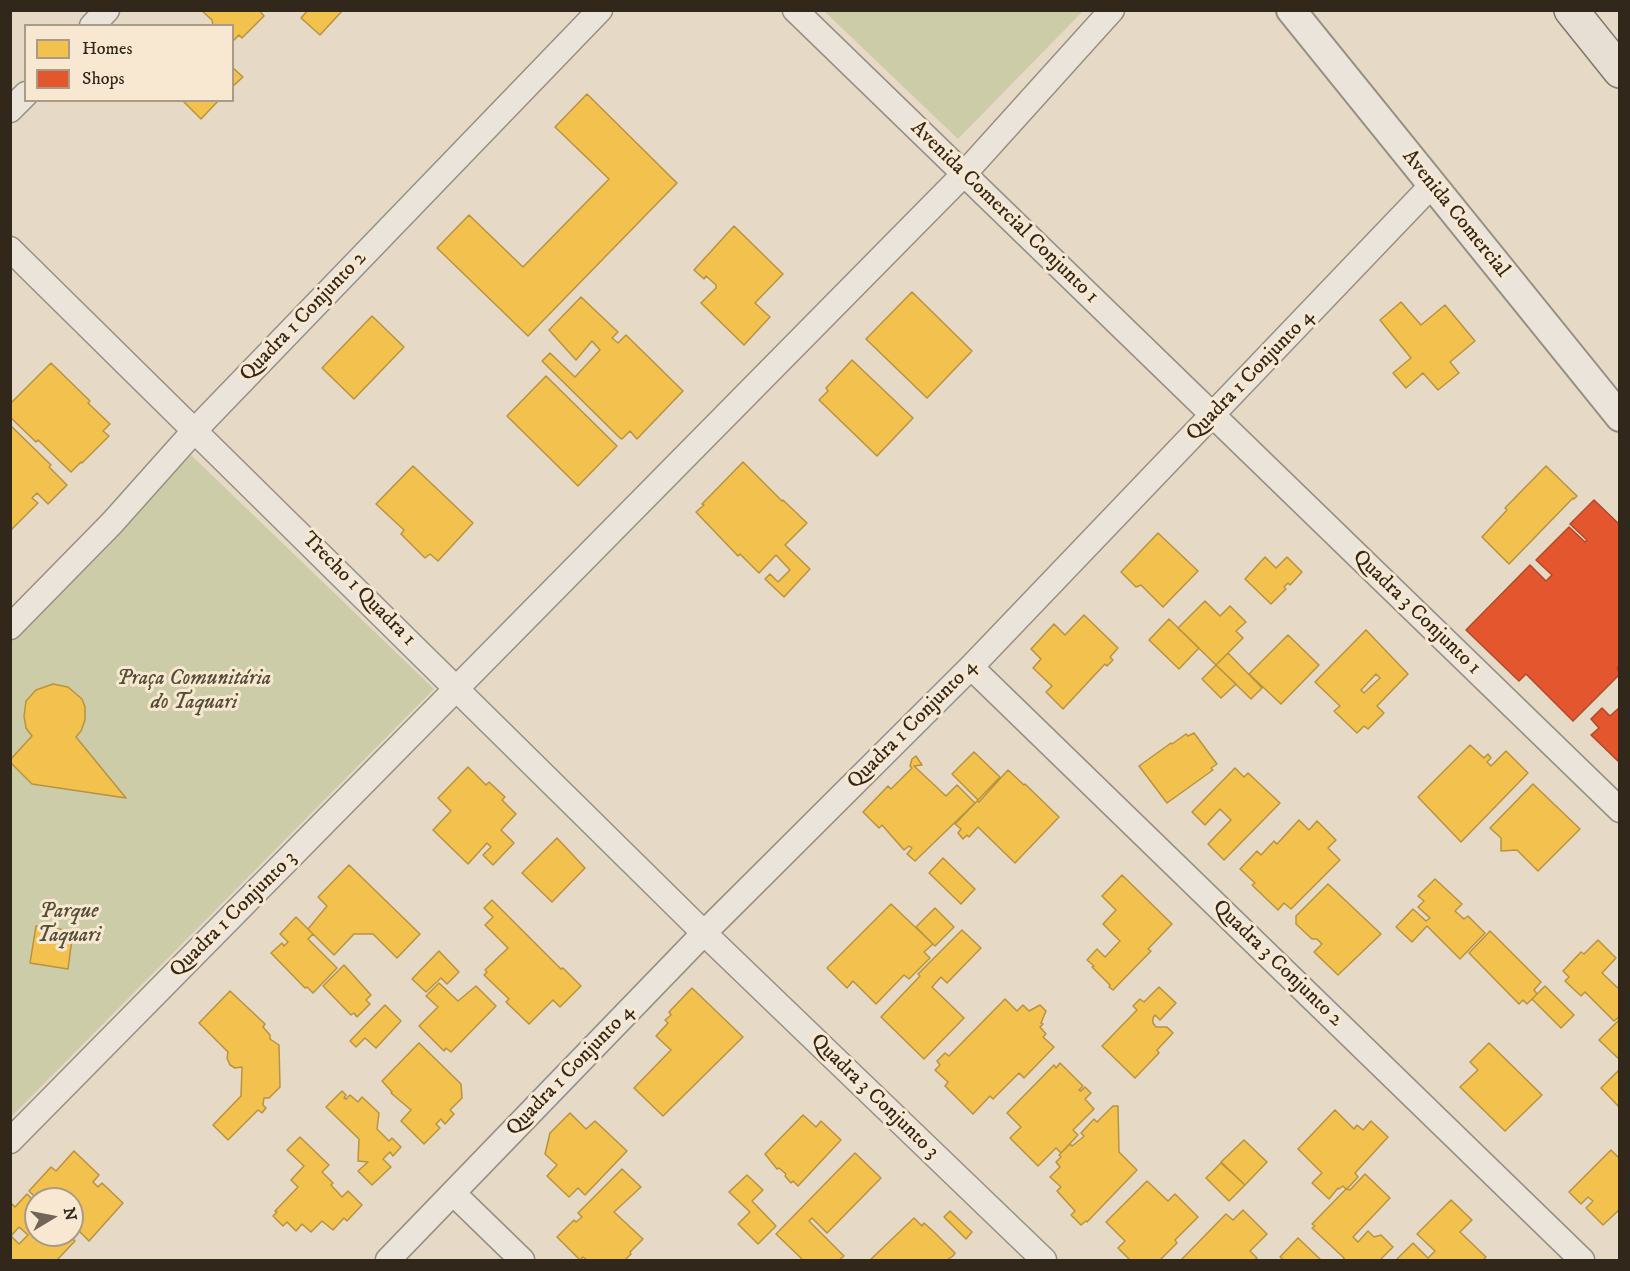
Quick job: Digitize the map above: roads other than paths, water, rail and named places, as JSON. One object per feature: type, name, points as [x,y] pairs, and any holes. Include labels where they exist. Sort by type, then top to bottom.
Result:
[{"type":"highway","points":[[1571,10],[1620,71]]},
{"type":"street","points":[[94,24],[107,10]]},
{"type":"street","name":"Quadra 1 Conjunto 2","points":[[10,627],[112,523],[195,430],[600,10]]},
{"type":"street","name":"Avenida Comercial Conjunto 1","points":[[795,10],[1213,416]]},
{"type":"street","name":"Quadra 1 Conjunto 3","points":[[10,1141],[964,174],[1112,10]]},
{"type":"street","name":"Avenida Comercial","points":[[1291,10],[1620,417]]},
{"type":"street","points":[[10,110],[24,96]]},
{"type":"street","name":"Quadra 1 Conjunto 4","points":[[388,1260],[704,933],[971,667],[1432,185]]},
{"type":"street","name":"Trecho 1 Quadra 1","points":[[10,249],[704,933]]},
{"type":"street","name":"Quadra 3 Conjunto 1","points":[[1213,416],[1620,810]]},
{"type":"street","name":"Quadra 3 Conjunto 2","points":[[971,667],[1582,1260]]},
{"type":"street","name":"Quadra 3 Conjunto 3","points":[[704,933],[1044,1260]]},
{"type":"street","points":[[454,1194],[522,1260]]},
{"type":"park label","name":"Praça Comunitária do Taquari","points":[[194,692]]},
{"type":"park label","name":"Parque Taquari","points":[[69,925]]}]
